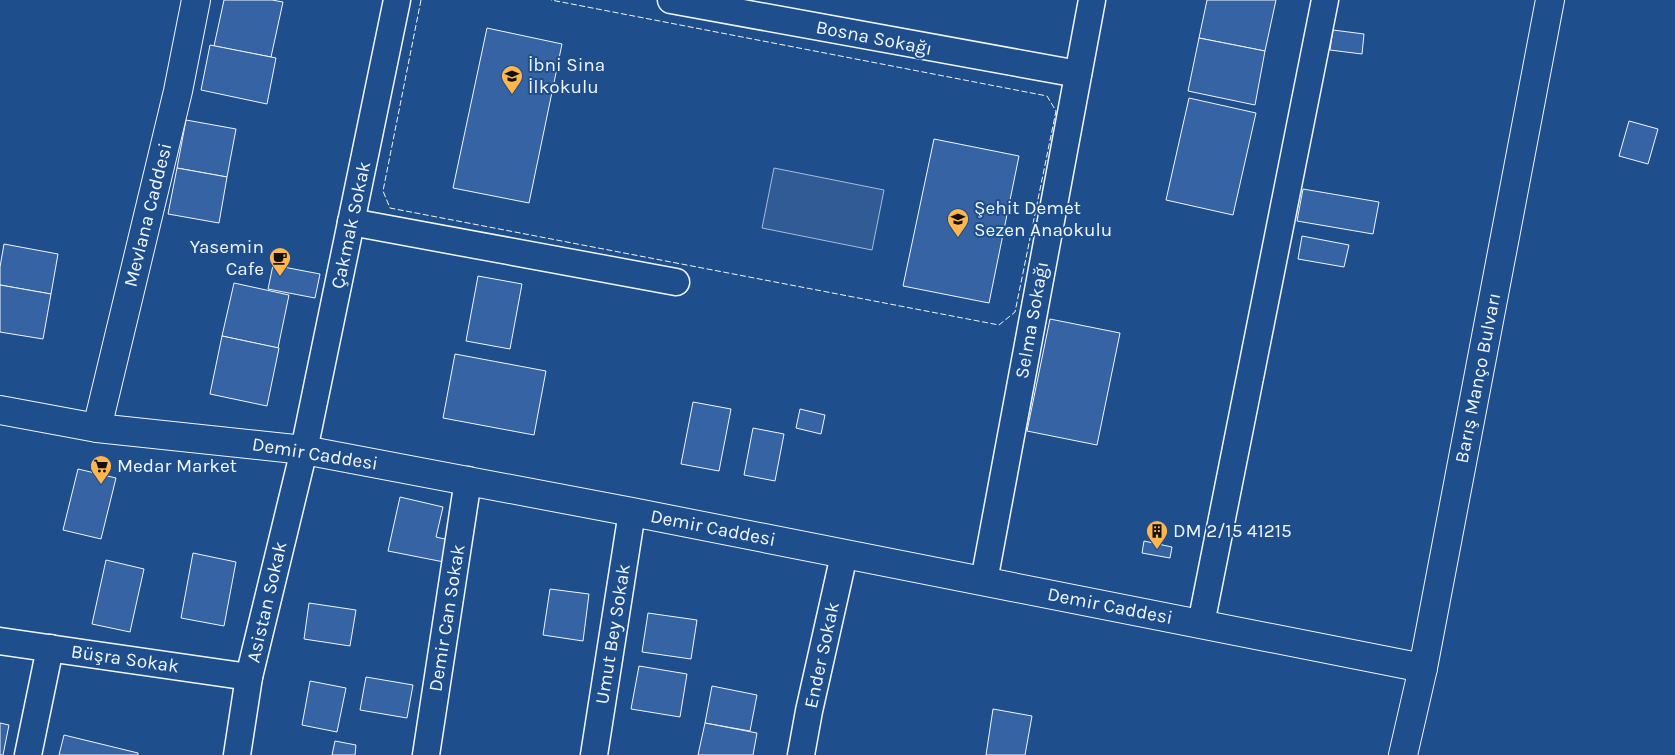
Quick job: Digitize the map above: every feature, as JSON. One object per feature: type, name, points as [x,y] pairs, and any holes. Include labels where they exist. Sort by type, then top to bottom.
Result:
[{"type":"street","name":"Mevlana Caddesi","points":[[97,428],[178,91],[196,0]]},
{"type":"street","name":"Bosna Sokağı","points":[[671,0],[1078,74]]},
{"type":"street","name":"Selma Sokağı","points":[[984,581],[1092,0]]},
{"type":"street","points":[[1202,624],[1325,0]]},
{"type":"street","name":"Barış Manço Bulvarı","points":[[1402,755],[1422,668],[1550,0]]},
{"type":"street","name":"Çakmak Sokak","points":[[304,450],[351,222],[392,1]]},
{"type":"street","points":[[351,222],[676,282]]},
{"type":"street","name":"Demir Caddesi","points":[[0,410],[97,428],[304,450],[468,480],[1422,668]]},
{"type":"street","name":"Asistan Sokak","points":[[237,755],[249,677],[304,450]]},
{"type":"street","name":"Demir Can Sokak","points":[[426,755],[468,480]]},
{"type":"street","name":"Umut Bey Sokak","points":[[594,755],[632,512]]},
{"type":"street","name":"Ender Sokak","points":[[801,755],[844,555]]},
{"type":"street","name":"Büşra Sokak","points":[[0,641],[249,677]]},
{"type":"street","points":[[28,755],[50,648]]},
{"type":"shaded area","points":[[774,168],[884,190],[872,250],[762,228]]},
{"type":"building","points":[[224,0],[272,0],[283,2],[271,57],[214,46]]},
{"type":"building","points":[[1207,0],[1276,0],[1265,51],[1199,38]]},
{"type":"building","name":"İbni Sina İlkokulu","points":[[487,28],[562,44],[529,203],[453,188]]},
{"type":"building","points":[[1333,30],[1364,34],[1362,54],[1330,50]]},
{"type":"building","points":[[1199,38],[1265,51],[1255,105],[1188,91]]},
{"type":"building","points":[[210,45],[276,58],[267,104],[201,90]]},
{"type":"building","points":[[1189,98],[1256,113],[1233,215],[1166,200]]},
{"type":"building","points":[[186,120],[236,129],[227,177],[177,168]]},
{"type":"building","points":[[1629,121],[1658,129],[1648,164],[1619,156]]},
{"type":"building","name":"Şehit Demet Sezen Anaokulu","points":[[934,139],[1019,156],[989,303],[903,286]]},
{"type":"building","points":[[177,168],[227,177],[219,223],[168,214]]},
{"type":"building","points":[[1303,189],[1379,202],[1373,234],[1297,221]]},
{"type":"building","points":[[1302,236],[1349,245],[1344,267],[1298,259]]},
{"type":"building","points":[[4,244],[58,254],[51,294],[0,285],[0,267]]},
{"type":"building","points":[[273,265],[320,274],[315,298],[268,289]]},
{"type":"building","points":[[478,276],[522,284],[510,349],[466,341]]},
{"type":"building","points":[[234,283],[289,295],[278,348],[222,336]]},
{"type":"building","points":[[0,285],[51,294],[43,339],[0,332]]},
{"type":"building","points":[[1050,319],[1120,333],[1097,445],[1027,431]]},
{"type":"building","points":[[222,336],[279,348],[267,406],[210,394]]},
{"type":"building","points":[[455,354],[546,371],[534,435],[443,418]]},
{"type":"building","points":[[693,402],[731,409],[719,471],[681,464]]},
{"type":"building","points":[[800,409],[825,415],[821,434],[796,428]]},
{"type":"building","points":[[753,428],[784,434],[775,481],[744,475]]},
{"type":"building","points":[[78,469],[116,478],[101,539],[63,530]]},
{"type":"building","points":[[400,497],[443,507],[436,537],[449,540],[444,562],[388,551]]},
{"type":"building","name":"DM 2/15 41215","points":[[1144,541],[1172,547],[1170,558],[1142,553]]},
{"type":"building","points":[[193,553],[236,562],[224,626],[181,618]]},
{"type":"building","points":[[106,560],[144,569],[130,632],[92,624]]},
{"type":"building","points":[[550,589],[589,594],[583,641],[543,635]]},
{"type":"building","points":[[309,603],[356,610],[350,646],[304,639]]},
{"type":"building","points":[[648,613],[697,620],[691,659],[642,652]]},
{"type":"building","points":[[639,666],[687,674],[680,717],[631,709]]},
{"type":"building","points":[[366,677],[413,685],[407,718],[360,710]]},
{"type":"building","points":[[310,681],[346,688],[337,732],[302,725]]},
{"type":"building","points":[[712,686],[757,695],[750,731],[705,723]]},
{"type":"building","points":[[993,709],[1032,716],[1025,755],[986,755]]},
{"type":"building","points":[[0,723],[9,725],[3,755],[0,755]]},
{"type":"building","points":[[705,723],[757,733],[753,755],[698,755]]},
{"type":"building","points":[[64,735],[138,753],[138,755],[59,755]]},
{"type":"building","points":[[335,741],[356,745],[355,755],[332,755]]},
{"type":"fence","points":[[421,0],[383,191],[390,208],[999,325],[1015,312],[1056,111],[1047,96],[551,0]]},
{"type":"place","name":"İbni Sina İlkokulu","points":[[512,95]]},
{"type":"place","name":"Şehit Demet Sezen Anaokulu","points":[[958,238]]},
{"type":"place","name":"Yasemin Cafe","points":[[280,277]]},
{"type":"place","name":"Medar Market","points":[[101,485]]},
{"type":"place","name":"DM 2/15 41215","points":[[1157,550]]}]
